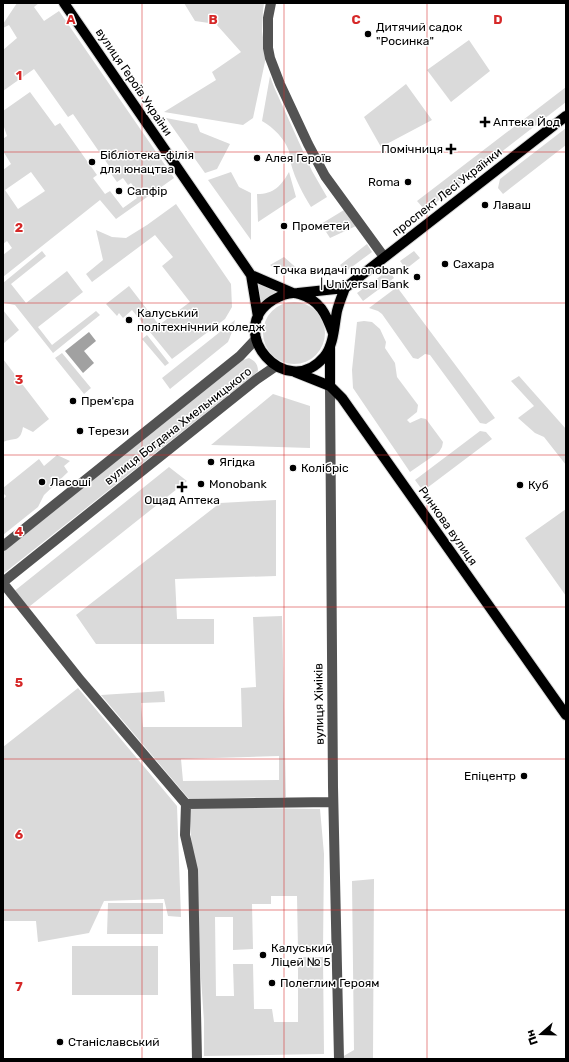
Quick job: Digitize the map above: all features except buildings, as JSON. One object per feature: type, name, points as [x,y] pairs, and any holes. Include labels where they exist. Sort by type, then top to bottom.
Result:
[{"type":"main road","name":"вулиця Героїв України","points":[[64,3],[251,275],[258,317]]},
{"type":"main road","name":"проспект Лесі Українки","points":[[345,288],[566,116]]},
{"type":"main road","points":[[251,275],[312,299],[326,314],[333,333]]},
{"type":"main road","points":[[345,288],[330,346],[330,386],[295,372],[283,370],[266,359],[256,339],[255,329],[262,309],[282,296],[296,293],[345,288]]},
{"type":"main road","points":[[295,372],[306,370],[316,364],[324,357],[330,346]]},
{"type":"main road","name":"Ринкова вулиця","points":[[330,386],[346,404],[566,715]]},
{"type":"street","points":[[271,3],[268,18],[268,48],[270,58],[280,84],[308,144],[325,176],[384,257]]},
{"type":"street","name":"вулиця Богдана Хмельницького","points":[[3,546],[240,356],[256,339]]},
{"type":"street","name":"вулиця Богдана Хмельницького","points":[[3,582],[257,379],[276,366]]},
{"type":"street","name":"вулиця Хіміків","points":[[330,386],[333,802],[339,1059]]},
{"type":"street","points":[[3,582],[81,681],[186,804],[185,836],[193,870],[197,1059]]},
{"type":"street","points":[[186,804],[333,802]]},
{"type":"shaded area","points":[[17,3],[39,3],[34,7],[44,21],[59,11],[174,178],[116,219],[100,200],[3,277],[3,255],[12,248],[7,241],[3,244],[3,170],[11,164],[3,151],[3,139],[7,136],[3,124],[3,111],[30,92],[55,126],[60,123],[97,175],[93,178],[105,194],[110,191],[123,208],[137,198],[133,192],[136,190],[131,183],[128,185],[123,178],[117,182],[107,168],[109,166],[73,114],[68,117],[34,69],[3,91],[3,50],[17,38],[9,25],[3,28],[3,24]],"holes":[[[31,172],[45,191],[18,209],[5,190]]]},
{"type":"shaded area","points":[[184,3],[264,3],[262,31],[266,57],[253,118],[243,125],[164,112],[216,80],[212,72],[241,52],[216,24],[195,21]]},
{"type":"shaded area","points":[[469,40],[490,71],[451,102],[427,70]]},
{"type":"shaded area","points":[[270,76],[312,171],[327,197],[311,207],[302,192],[291,164],[289,151],[284,142],[271,127],[262,121]]},
{"type":"shaded area","points":[[406,84],[432,120],[381,147],[364,117]]},
{"type":"shaded area","points":[[566,87],[566,102],[430,207],[424,209],[417,201]]},
{"type":"shaded area","points":[[166,118],[197,124],[200,132],[230,144],[217,169],[205,173]]},
{"type":"shaded area","points":[[566,128],[566,145],[503,194],[498,188],[500,179]]},
{"type":"shaded area","points":[[231,172],[239,187],[251,193],[251,240],[208,180]]},
{"type":"shaded area","points":[[289,172],[296,197],[258,222],[257,194],[272,191],[280,185]]},
{"type":"shaded area","points":[[176,204],[231,284],[232,307],[225,319],[172,359],[132,310],[123,318],[119,313],[117,316],[106,304],[129,286],[159,325],[190,302],[162,266],[173,257],[155,235],[92,282],[86,274],[103,260],[96,230],[112,237],[126,238]]},
{"type":"shaded area","points":[[344,210],[356,226],[330,238],[321,224]]},
{"type":"shaded area","points":[[367,244],[372,252],[345,272],[340,265]]},
{"type":"shaded area","points":[[42,251],[46,256],[11,284],[26,303],[67,271],[83,292],[38,327],[52,345],[96,311],[100,315],[53,353],[15,305],[4,303],[3,301],[3,283]]},
{"type":"shaded area","points":[[414,251],[420,258],[406,269],[400,261]]},
{"type":"shaded area","points":[[284,257],[301,272],[281,270],[270,265]]},
{"type":"shaded area","points":[[389,270],[394,278],[363,301],[357,293]]},
{"type":"shaded area","points":[[256,281],[280,291],[259,306]]},
{"type":"shaded area","points":[[397,287],[495,418],[486,424],[480,423],[430,355],[425,354],[418,359],[413,358],[382,314],[369,308]]},
{"type":"shaded area","points":[[294,302],[311,307],[316,311],[320,316],[325,333],[320,350],[316,355],[311,359],[294,364],[277,359],[272,355],[268,350],[263,333],[268,316],[272,311],[277,307]]},
{"type":"shaded area","points":[[3,310],[19,330],[3,344]]},
{"type":"shaded area","points":[[235,320],[228,342],[170,389],[162,378]]},
{"type":"shaded area","points":[[357,322],[372,322],[380,329],[386,342],[385,348],[395,363],[397,377],[418,405],[417,412],[407,420],[410,423],[421,418],[426,419],[443,442],[439,452],[410,472],[353,388],[352,370]]},
{"type":"shaded area","points":[[89,332],[96,341],[84,351],[94,363],[83,373],[65,351]]},
{"type":"shaded area","points":[[147,335],[169,363],[165,366],[142,339]]},
{"type":"shaded area","points":[[62,353],[91,388],[84,394],[55,358]]},
{"type":"shaded area","points":[[249,358],[257,365],[258,371],[255,374],[3,574],[3,552],[243,360]]},
{"type":"shaded area","points":[[3,359],[49,419],[33,432],[23,427],[19,437],[3,442]]},
{"type":"shaded area","points":[[519,376],[566,429],[566,465],[544,437],[535,433],[518,418],[534,406],[511,381]]},
{"type":"shaded area","points":[[273,394],[310,406],[310,448],[211,445]]},
{"type":"shaded area","points":[[480,431],[486,432],[492,439],[423,491],[415,480]]},
{"type":"shaded area","points":[[57,455],[70,461],[64,466],[68,472],[44,495],[38,507],[3,535],[3,500],[6,496],[3,493],[3,488],[39,459],[44,466]]},
{"type":"shaded area","points":[[169,467],[187,481],[25,610],[12,593]]},
{"type":"shaded area","points":[[276,500],[276,576],[175,579],[177,619],[214,619],[214,644],[96,644],[76,615],[220,503]]},
{"type":"shaded area","points":[[566,509],[566,596],[525,538]]},
{"type":"shaded area","points":[[282,616],[286,797],[189,799],[101,695],[164,691],[165,702],[141,703],[143,727],[242,727],[241,688],[256,687],[253,617]],"holes":[[[279,756],[279,780],[183,781],[181,759]]]},
{"type":"shaded area","points":[[78,688],[177,806],[181,917],[168,916],[164,899],[104,901],[89,933],[38,942],[36,921],[3,921],[3,747]]},
{"type":"shaded area","name":"Калуський Ліцей № 5","points":[[189,807],[320,809],[324,854],[323,950],[298,950],[297,896],[271,896],[271,904],[252,904],[253,949],[233,950],[233,917],[215,917],[216,996],[234,996],[233,964],[253,964],[254,1009],[272,1009],[274,1022],[298,1022],[298,957],[323,957],[324,1054],[204,1056],[204,1021]]},
{"type":"shaded area","points":[[374,879],[373,1059],[342,1059],[342,1057],[354,1050],[352,881]]},
{"type":"shaded area","points":[[108,903],[163,903],[163,934],[107,934]]},
{"type":"shaded area","points":[[72,946],[158,946],[158,995],[72,995]]},
{"type":"place","name":"Дитячий садок \"Росинка\"","points":[[368,34]]},
{"type":"place","name":"Аптека Йод","points":[[485,122]]},
{"type":"place","name":"Помічниця","points":[[451,149]]},
{"type":"place","name":"Алея Героїв","points":[[257,158]]},
{"type":"place","name":"Бібліотека-філія для юнацтва","points":[[92,162]]},
{"type":"place","name":"Roma","points":[[408,182]]},
{"type":"place","name":"Сапфір","points":[[119,191]]},
{"type":"place","name":"Лаваш","points":[[485,205]]},
{"type":"place","name":"Прометей","points":[[284,226]]},
{"type":"place","name":"Сахара","points":[[445,264]]},
{"type":"place","name":"Точка видачі monobank | Universal Bank","points":[[417,277]]},
{"type":"place","name":"Калуський політехнічний коледж","points":[[129,320]]},
{"type":"place","name":"Прем'єра","points":[[73,401]]},
{"type":"place","name":"Терези","points":[[80,431]]},
{"type":"place","name":"Ягідка","points":[[211,462]]},
{"type":"place","name":"Колібріс","points":[[293,468]]},
{"type":"place","name":"Ласоші","points":[[42,482]]},
{"type":"place","name":"Monobank","points":[[201,484]]},
{"type":"place","name":"Куб","points":[[520,485]]},
{"type":"place","name":"Ощад Аптека","points":[[182,487]]},
{"type":"place","name":"Епіцентр","points":[[524,776]]},
{"type":"place","name":"Калуський Ліцей № 5","points":[[263,955]]},
{"type":"place","name":"Полеглим Героям","points":[[272,983]]},
{"type":"place","name":"Станіславський","points":[[60,1042]]}]
